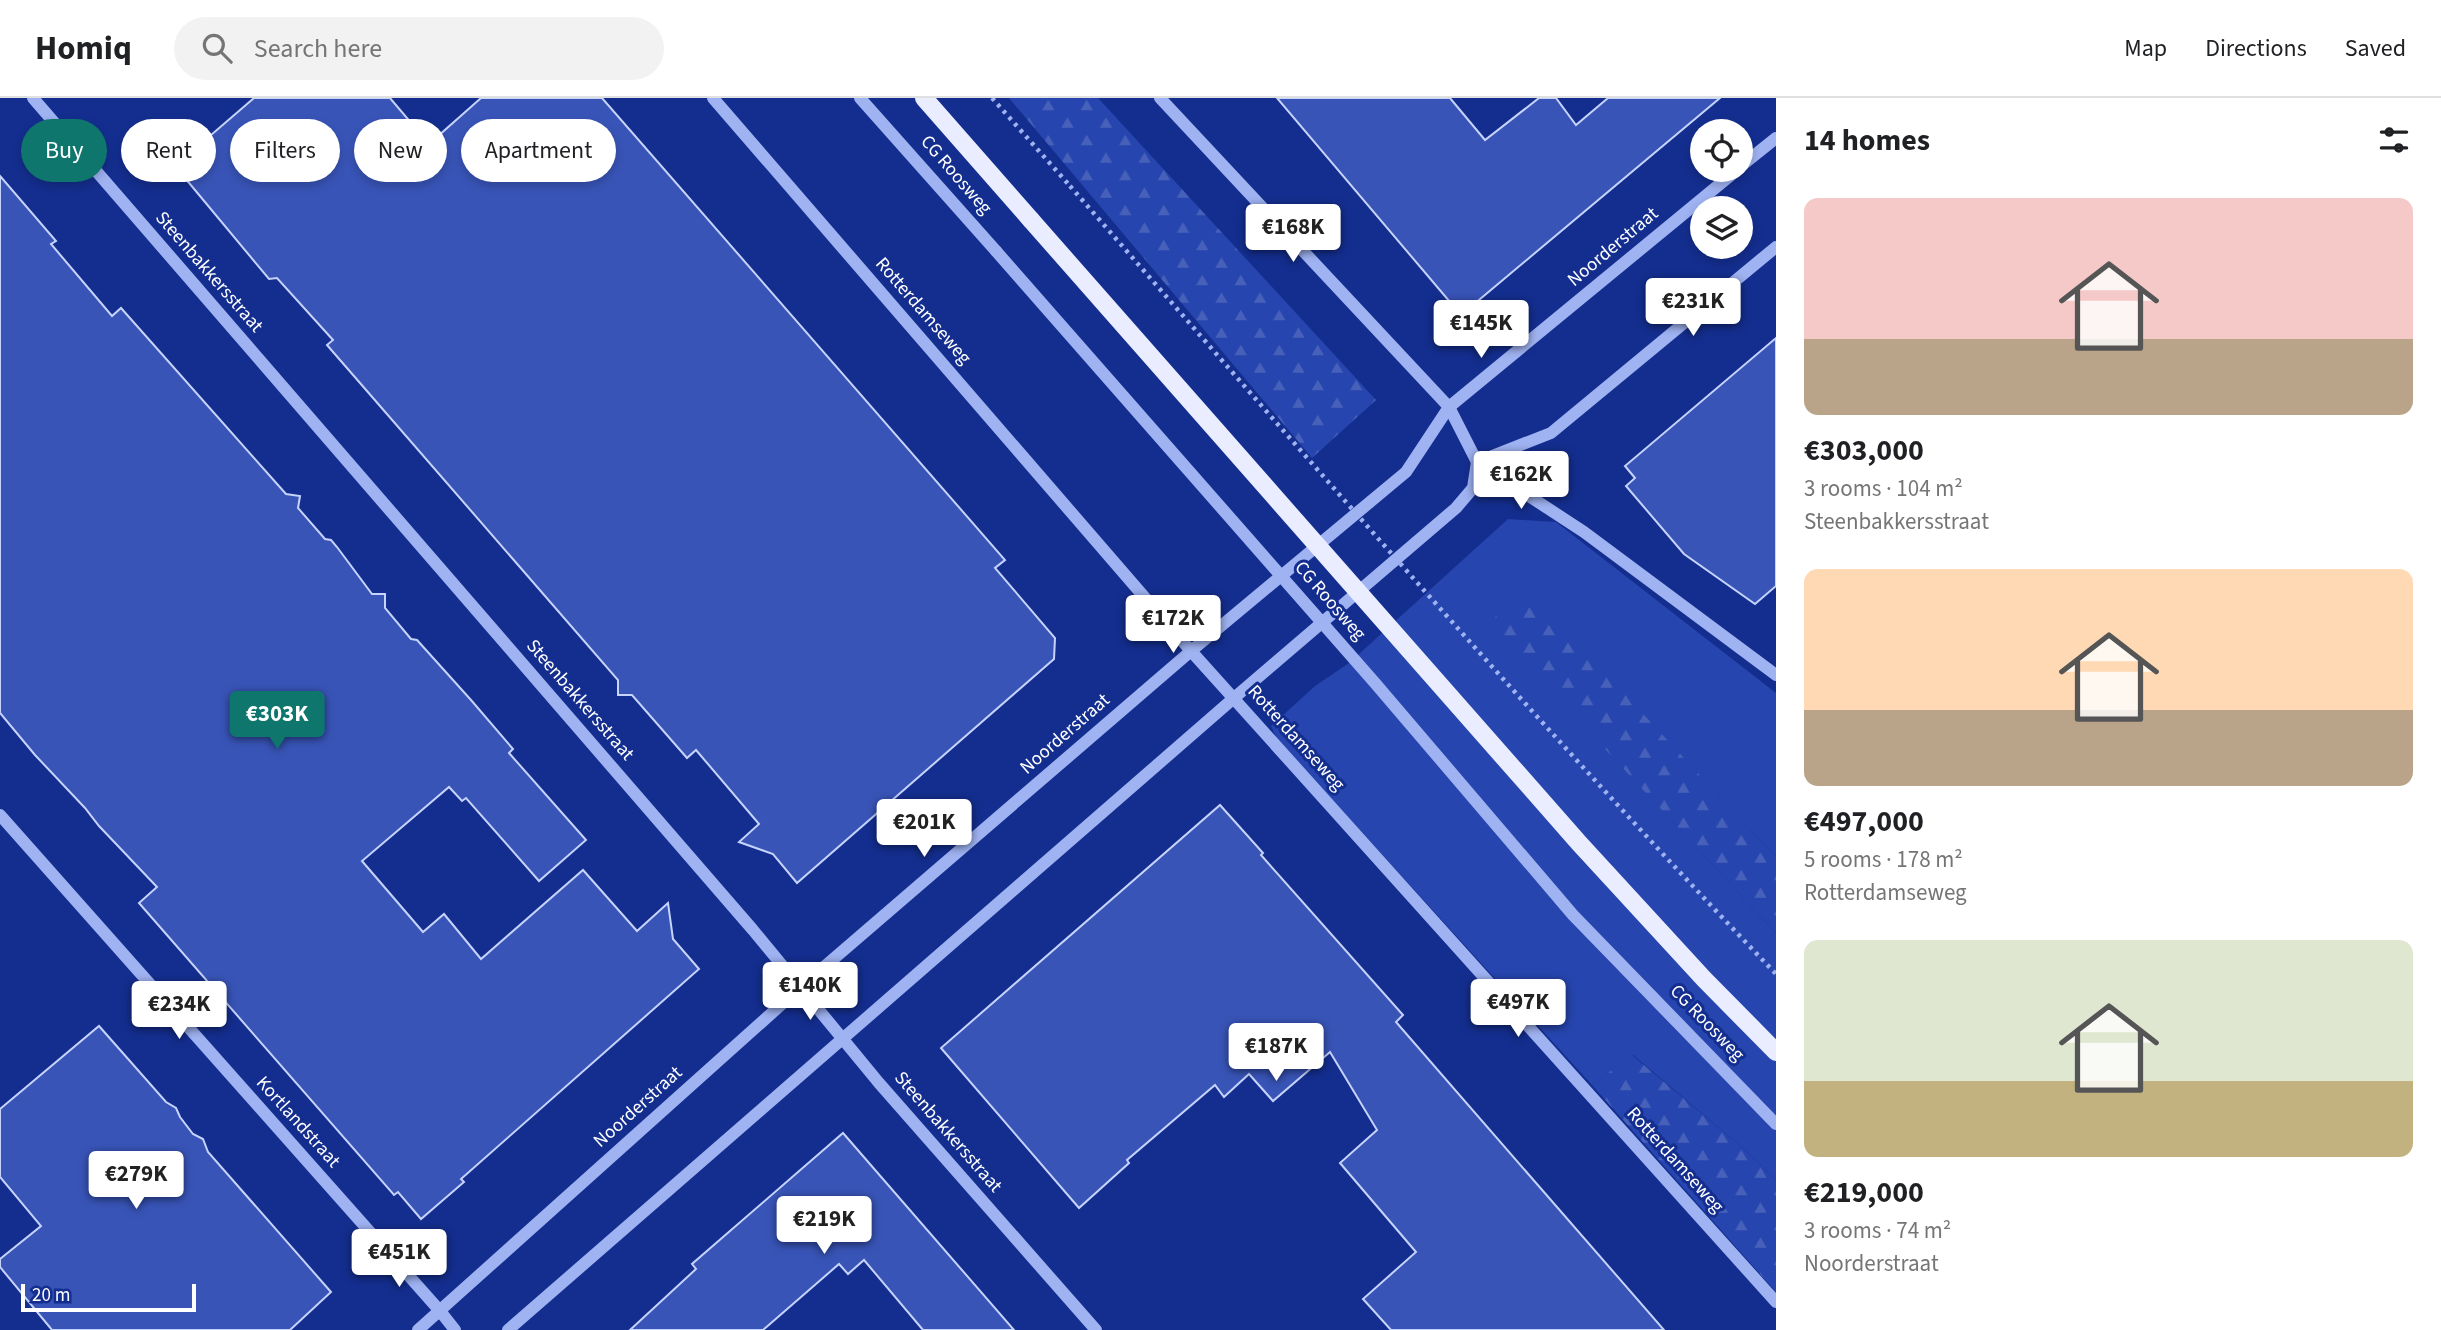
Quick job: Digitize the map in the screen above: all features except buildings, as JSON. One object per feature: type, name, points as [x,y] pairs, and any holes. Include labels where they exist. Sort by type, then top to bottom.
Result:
[{"type":"main road","name":"CG Roosweg","points":[[925,98],[1588,853],[1703,979],[1776,1052]]},
{"type":"street","name":"Steenbakkersstraat","points":[[33,98],[802,986],[879,1083],[1096,1330]]},
{"type":"street","name":"Rotterdamseweg","points":[[713,98],[1191,651],[1776,1302]]},
{"type":"street","name":"CG Roosweg","points":[[860,98],[1375,683],[1573,915],[1776,1124]]},
{"type":"street","points":[[1160,98],[1449,407],[1477,462],[1584,532],[1776,675]]},
{"type":"street","points":[[1753,156],[1776,138]]},
{"type":"street","name":"Noorderstraat","points":[[418,1330],[802,986],[1191,651],[1406,472],[1449,407],[1722,182]]},
{"type":"street","points":[[1477,462],[1551,433],[1776,247]]},
{"type":"street","points":[[508,1330],[1456,508],[1473,488],[1477,462]]},
{"type":"street","name":"Kortlandstraat","points":[[0,815],[455,1330]]},
{"type":"path","points":[[992,98],[1485,659],[1639,831],[1776,974]]},
{"type":"green space","points":[[1009,98],[1098,98],[1376,400],[1312,458]]},
{"type":"green space","points":[[1508,519],[1556,522],[1776,693],[1776,857],[1528,591],[1489,623],[1776,933],[1776,1180],[1744,1149],[1633,1055],[1592,1085],[1277,739],[1271,726],[1315,686],[1349,663]]},
{"type":"green space","points":[[1528,590],[1776,857],[1776,933],[1488,623]]},
{"type":"green space","points":[[1632,1055],[1744,1149],[1776,1180],[1776,1292],[1592,1085]]}]
